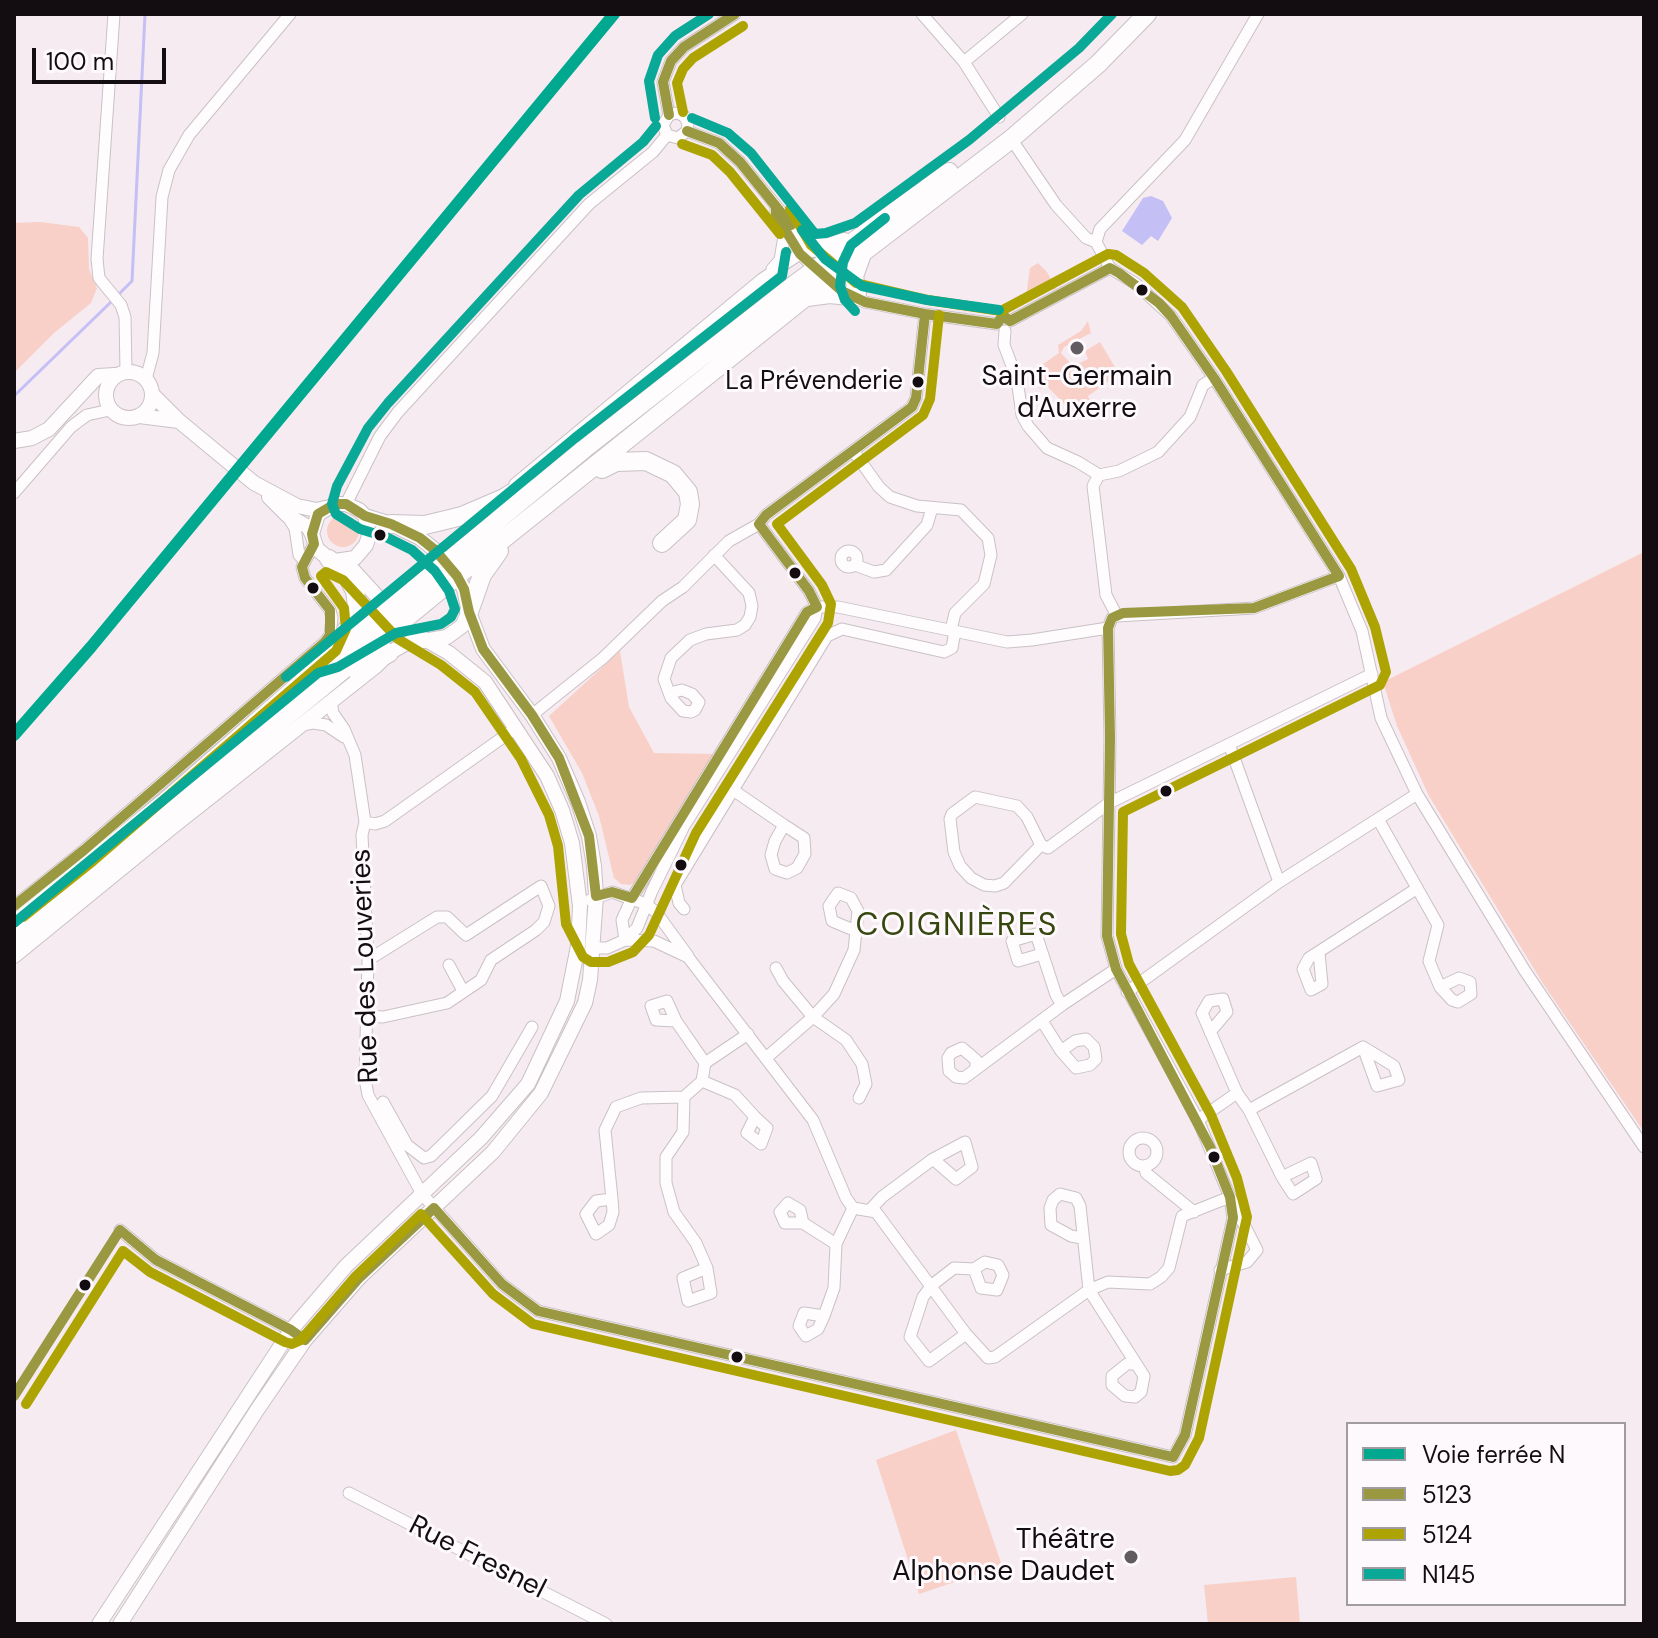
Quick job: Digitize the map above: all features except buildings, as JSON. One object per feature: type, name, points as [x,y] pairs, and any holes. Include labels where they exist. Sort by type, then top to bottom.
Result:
[{"type":"main road","points":[[452,569],[515,531],[789,311],[801,290],[805,251],[862,245],[1040,101],[1089,58],[1132,14]]},
{"type":"main road","points":[[789,311],[791,301],[842,257],[1059,100],[1147,14]]},
{"type":"main road","points":[[801,290],[857,297],[854,276],[862,245]]},
{"type":"main road","points":[[14,941],[324,686],[395,616],[452,569],[584,449],[826,271]]},
{"type":"main road","points":[[391,524],[440,522],[485,506],[524,486],[572,450],[584,449]]},
{"type":"main road","points":[[588,472],[599,471],[616,462],[636,460],[673,474],[688,492],[689,516],[684,525],[662,543]]},
{"type":"main road","points":[[469,612],[491,559],[513,540],[515,531]]},
{"type":"main road","points":[[323,551],[348,578],[355,591],[357,607],[348,630],[322,657],[324,686]]},
{"type":"main road","points":[[14,925],[165,802],[324,686],[344,680],[389,653]]},
{"type":"street","points":[[110,410],[106,390],[121,373],[125,317],[121,305],[99,278],[97,259],[114,14]]},
{"type":"street","points":[[290,14],[189,135],[169,170],[162,197],[153,353],[146,379],[152,394],[179,421],[254,483],[287,515],[295,528],[299,555],[304,560]]},
{"type":"street","points":[[667,135],[663,125],[669,115],[663,82],[671,61],[684,47],[735,14]]},
{"type":"street","points":[[922,14],[964,62],[999,117]]},
{"type":"street","points":[[964,62],[1022,14]]},
{"type":"street","points":[[1096,242],[1100,229],[1185,140],[1258,14]]},
{"type":"street","points":[[667,135],[678,138],[687,131],[688,123],[684,116],[677,113],[669,115]]},
{"type":"street","points":[[687,131],[719,143],[740,162],[805,251]]},
{"type":"street","points":[[346,504],[380,436],[398,412],[589,204],[653,152],[667,135]]},
{"type":"street","points":[[1016,146],[1056,205],[1082,233],[1096,242],[1110,268],[1136,284],[1171,316],[1214,378],[1339,576],[1362,631],[1381,718],[1417,794],[1525,971],[1644,1147]]},
{"type":"street","points":[[776,209],[776,215],[785,229],[805,251],[857,297],[925,314],[1004,326],[1110,268]]},
{"type":"street","points":[[485,506],[521,480],[762,279],[780,260],[785,229]]},
{"type":"street","points":[[762,279],[805,251]]},
{"type":"street","points":[[532,715],[603,658],[741,532],[759,524],[766,515],[854,452],[915,403],[925,314]]},
{"type":"street","points":[[1004,326],[1004,345],[1017,379],[1022,415],[1028,426],[1047,448],[1099,475],[1119,471],[1158,452],[1190,417],[1203,385],[1214,378]]},
{"type":"street","points":[[14,441],[32,438],[49,429],[98,376],[134,372],[146,379]]},
{"type":"street","points":[[87,388],[106,390]]},
{"type":"street","points":[[139,416],[149,407],[152,394]]},
{"type":"street","points":[[14,493],[71,427],[87,415],[110,410],[127,418],[139,416],[179,421]]},
{"type":"street","points":[[684,909],[679,903],[675,885],[827,636],[842,629],[944,652],[952,648],[955,613],[984,584],[991,547],[985,534],[961,510],[903,503],[890,497],[854,452]]},
{"type":"street","points":[[1099,475],[1093,486],[1106,595],[1117,616]]},
{"type":"street","points":[[120,1624],[305,1340],[359,1278],[493,1152],[541,1093],[585,1003],[594,948],[596,896],[589,836],[578,802],[559,758],[532,715],[483,649],[464,589],[452,569],[420,538],[365,516],[346,504],[317,510],[297,506],[254,483]]},
{"type":"street","points":[[325,508],[314,521],[323,551],[345,561],[362,551],[369,536],[365,516]]},
{"type":"street","points":[[855,565],[874,572],[886,570],[929,522],[932,508]]},
{"type":"street","points":[[99,1624],[291,1330],[346,1266],[481,1138],[528,1084],[567,1001],[580,914],[572,843],[547,776],[485,682],[449,653],[407,629],[351,568],[323,551],[308,527],[287,515]]},
{"type":"street","points":[[594,948],[607,948],[625,940],[637,928],[690,818],[815,618],[817,607],[809,591],[759,524]]},
{"type":"street","points":[[14,906],[95,841],[325,642],[330,635],[330,610],[305,578],[302,567],[304,560],[323,551]]},
{"type":"street","points":[[305,578],[323,551]]},
{"type":"street","points":[[670,693],[665,685],[664,672],[677,650],[697,636],[742,628],[750,617],[752,606],[749,593],[714,555]]},
{"type":"street","points":[[1220,1270],[1247,1262],[1257,1250],[1230,1197],[1198,1120],[1116,969],[1107,936],[1108,628],[1117,616],[1254,608],[1339,576]]},
{"type":"street","points":[[625,940],[622,920],[632,898],[807,612],[817,607],[838,607],[992,639],[1018,641],[1108,628]]},
{"type":"street","points":[[389,653],[401,646],[447,637],[456,632],[469,612]]},
{"type":"street","points":[[785,667],[802,678]]},
{"type":"street","points":[[1041,845],[1004,883],[984,885],[971,878],[960,866],[954,852],[950,819],[960,806],[975,797],[1017,806],[1027,817],[1041,845],[1048,848],[1109,803],[1372,674]]},
{"type":"street","points":[[14,956],[301,725],[324,686]]},
{"type":"street","name":"Rue des Louveries","points":[[324,686],[357,765],[365,822],[362,835],[368,960],[365,1079],[368,1095],[402,1147],[422,1194],[507,1288],[538,1311],[1173,1457],[1185,1435],[1220,1270]]},
{"type":"street","points":[[301,725],[326,725],[348,740]]},
{"type":"street","points":[[365,822],[375,824],[385,821],[516,728]]},
{"type":"street","points":[[1229,744],[1279,882]]},
{"type":"street","points":[[733,790],[784,825]]},
{"type":"street","points":[[1127,992],[1279,882],[1417,794]]},
{"type":"street","points":[[690,818],[709,830]]},
{"type":"street","points":[[1378,819],[1438,925],[1429,961],[1440,987]]},
{"type":"street","points":[[367,1016],[383,1017],[447,1003],[481,980],[491,960],[544,922],[549,906],[541,886],[466,935],[447,917],[437,917],[368,960]]},
{"type":"street","points":[[1319,953],[1416,889]]},
{"type":"street","points":[[580,914],[596,896],[612,892],[646,904],[656,912],[813,1120],[853,1208],[876,1212],[966,1334],[988,1358],[995,1357],[1089,1290],[1108,1282],[1150,1284],[1161,1277],[1169,1268],[1182,1216],[1230,1197]]},
{"type":"street","points":[[580,914],[594,948]]},
{"type":"street","points":[[766,1058],[834,994],[854,950],[856,931]]},
{"type":"street","points":[[625,940],[654,941],[688,957]]},
{"type":"street","points":[[1042,954],[1062,1005]]},
{"type":"street","points":[[449,965],[463,991]]},
{"type":"street","points":[[776,968],[813,1017],[846,1040],[862,1064],[866,1084],[859,1098]]},
{"type":"street","points":[[976,1068],[1116,969]]},
{"type":"street","points":[[612,1199],[605,1130],[616,1107],[641,1098],[684,1097],[702,1081],[705,1063],[676,1021]]},
{"type":"street","points":[[1042,1021],[1061,1051]]},
{"type":"street","points":[[383,1102],[402,1147],[424,1158],[431,1156],[492,1096],[532,1027]]},
{"type":"street","points":[[1210,1032],[1237,1093],[1249,1110],[1282,1177]]},
{"type":"street","points":[[705,1063],[748,1034]]},
{"type":"street","points":[[1249,1110],[1363,1047]]},
{"type":"street","points":[[702,1081],[735,1095],[755,1117]]},
{"type":"street","points":[[1198,1120],[1237,1093]]},
{"type":"street","points":[[684,1097],[683,1132],[666,1157],[666,1183],[674,1212],[696,1243],[707,1268]]},
{"type":"street","points":[[870,1210],[882,1197],[933,1159]]},
{"type":"street","points":[[1145,1166],[1146,1173],[1194,1212]]},
{"type":"street","points":[[1220,1270],[1233,1218],[1230,1197]]},
{"type":"street","points":[[824,1316],[834,1288],[836,1244],[853,1208]]},
{"type":"street","points":[[803,1223],[836,1244]]},
{"type":"street","points":[[120,1230],[156,1260],[305,1340]]},
{"type":"street","points":[[1082,1238],[1089,1290],[1134,1364]]},
{"type":"street","points":[[966,1334],[929,1361],[910,1337],[923,1297],[932,1285],[954,1268],[974,1269]]},
{"type":"street","name":"Rue Fresnel","points":[[349,1493],[606,1624]]},
{"type":"shaded area","points":[[1151,196],[1163,201],[1172,218],[1158,241],[1151,236],[1142,245],[1122,231],[1143,198]]},
{"type":"shaded area","points":[[40,222],[79,227],[88,238],[89,269],[97,288],[91,303],[54,333],[14,373],[14,223]]},
{"type":"shaded area","points":[[1038,263],[1056,289],[1025,303],[1030,268]]},
{"type":"shaded area","points":[[1088,321],[1091,333],[1064,347],[1061,353],[1073,366],[1088,359],[1085,351],[1100,342],[1119,374],[1088,396],[1092,405],[1075,415],[1046,385],[1040,389],[1030,373],[1059,353],[1058,345],[1081,331]]},
{"type":"shaded area","points":[[343,515],[355,519],[359,531],[355,543],[343,547],[331,543],[327,531],[331,519]]},
{"type":"shaded area","points":[[1644,552],[1644,1132],[1542,982],[1429,796],[1397,726],[1383,682]]},
{"type":"shaded area","points":[[620,651],[629,707],[654,753],[717,754],[637,882],[630,885],[621,884],[614,878],[599,816],[582,773],[549,716]]},
{"type":"shaded area","points":[[956,1430],[1002,1566],[919,1594],[876,1460]]},
{"type":"shaded area","points":[[1296,1577],[1300,1624],[1208,1624],[1204,1585]]},
{"type":"waterway","points":[[117,296],[132,281],[145,14]]},
{"type":"waterway","points":[[14,396],[112,301]]},
{"type":"rail line","name":"N","points":[[14,735],[91,647],[614,14]]},
{"type":"transit line","name":"N145","points":[[655,118],[649,81],[658,55],[675,36],[709,14]]},
{"type":"transit line","name":"5123","points":[[669,115],[663,82],[671,61],[684,47],[735,14]]},
{"type":"transit line","name":"N145","points":[[692,118],[728,133],[751,153],[815,234],[826,233],[855,223],[969,140],[1079,48],[1112,14]]},
{"type":"transit line","name":"5124","points":[[683,112],[677,83],[683,69],[693,58],[743,26]]},
{"type":"transit line","name":"N145","points":[[14,923],[318,673],[338,667],[396,633],[441,624],[451,617],[455,609],[449,591],[435,571],[412,550],[360,529],[336,514],[332,504],[337,486],[368,428],[388,403],[579,195],[643,142],[656,126]]},
{"type":"transit line","name":"5123","points":[[687,131],[719,143],[740,162],[791,225]]},
{"type":"transit line","name":"5124","points":[[682,144],[712,155],[730,172],[780,234]]},
{"type":"transit line","name":"5123","points":[[14,1396],[120,1230],[156,1260],[305,1340],[359,1278],[434,1208],[502,1284],[538,1311],[1173,1457],[1185,1435],[1233,1218],[1230,1197],[1210,1147],[1116,969],[1107,936],[1108,628],[1112,618],[1123,613],[1254,608],[1339,576],[1214,378],[1171,316],[1119,273],[1110,268],[1010,321],[1001,318],[997,324],[925,314],[865,302],[842,291],[800,254],[776,215],[776,209]]},
{"type":"transit line","name":"5124","points":[[26,1404],[123,1251],[150,1272],[292,1344],[301,1340],[356,1276],[421,1214],[493,1294],[533,1324],[1170,1471],[1185,1465],[1199,1438],[1247,1217],[1237,1178],[1211,1115],[1129,964],[1121,934],[1123,812],[1380,685],[1386,672],[1375,627],[1351,569],[1226,371],[1182,307],[1144,273],[1116,255],[1108,254],[1001,311],[928,300],[856,283],[811,245],[790,209]]},
{"type":"transit line","name":"N145","points":[[855,311],[845,300],[840,286],[843,262],[851,245],[885,218]]},
{"type":"transit line","name":"N145","points":[[802,230],[825,259],[862,286],[927,300],[999,310]]},
{"type":"transit line","name":"N145","points":[[286,677],[575,438],[782,276],[786,252]]},
{"type":"transit line","name":"5123","points":[[14,906],[84,850],[325,642],[330,635],[330,610],[305,578],[302,567],[314,544],[312,534],[318,514],[335,504],[346,504],[365,516],[420,538],[457,576],[483,649],[532,715],[559,758],[589,836],[596,896],[612,892],[632,898],[807,612],[817,607],[809,591],[759,524],[766,515],[912,407],[916,398],[925,314]]},
{"type":"transit line","name":"5124","points":[[23,917],[93,861],[336,651],[346,629],[344,608],[321,576],[326,572],[343,580],[398,639],[441,665],[475,692],[521,759],[549,815],[558,846],[566,924],[583,957],[591,962],[608,962],[633,952],[649,935],[696,833],[828,623],[831,604],[822,585],[777,524],[923,415],[930,399],[939,315]]},
{"type":"place","name":"Saint-Germain d'Auxerre","points":[[1077,348]]},
{"type":"place","name":"La Prévenderie","points":[[918,382]]},
{"type":"place","name":"Théâtre Alphonse Daudet","points":[[1131,1557]]},
{"type":"district","name":"COIGNIÈRES","points":[[957,927]]}]
